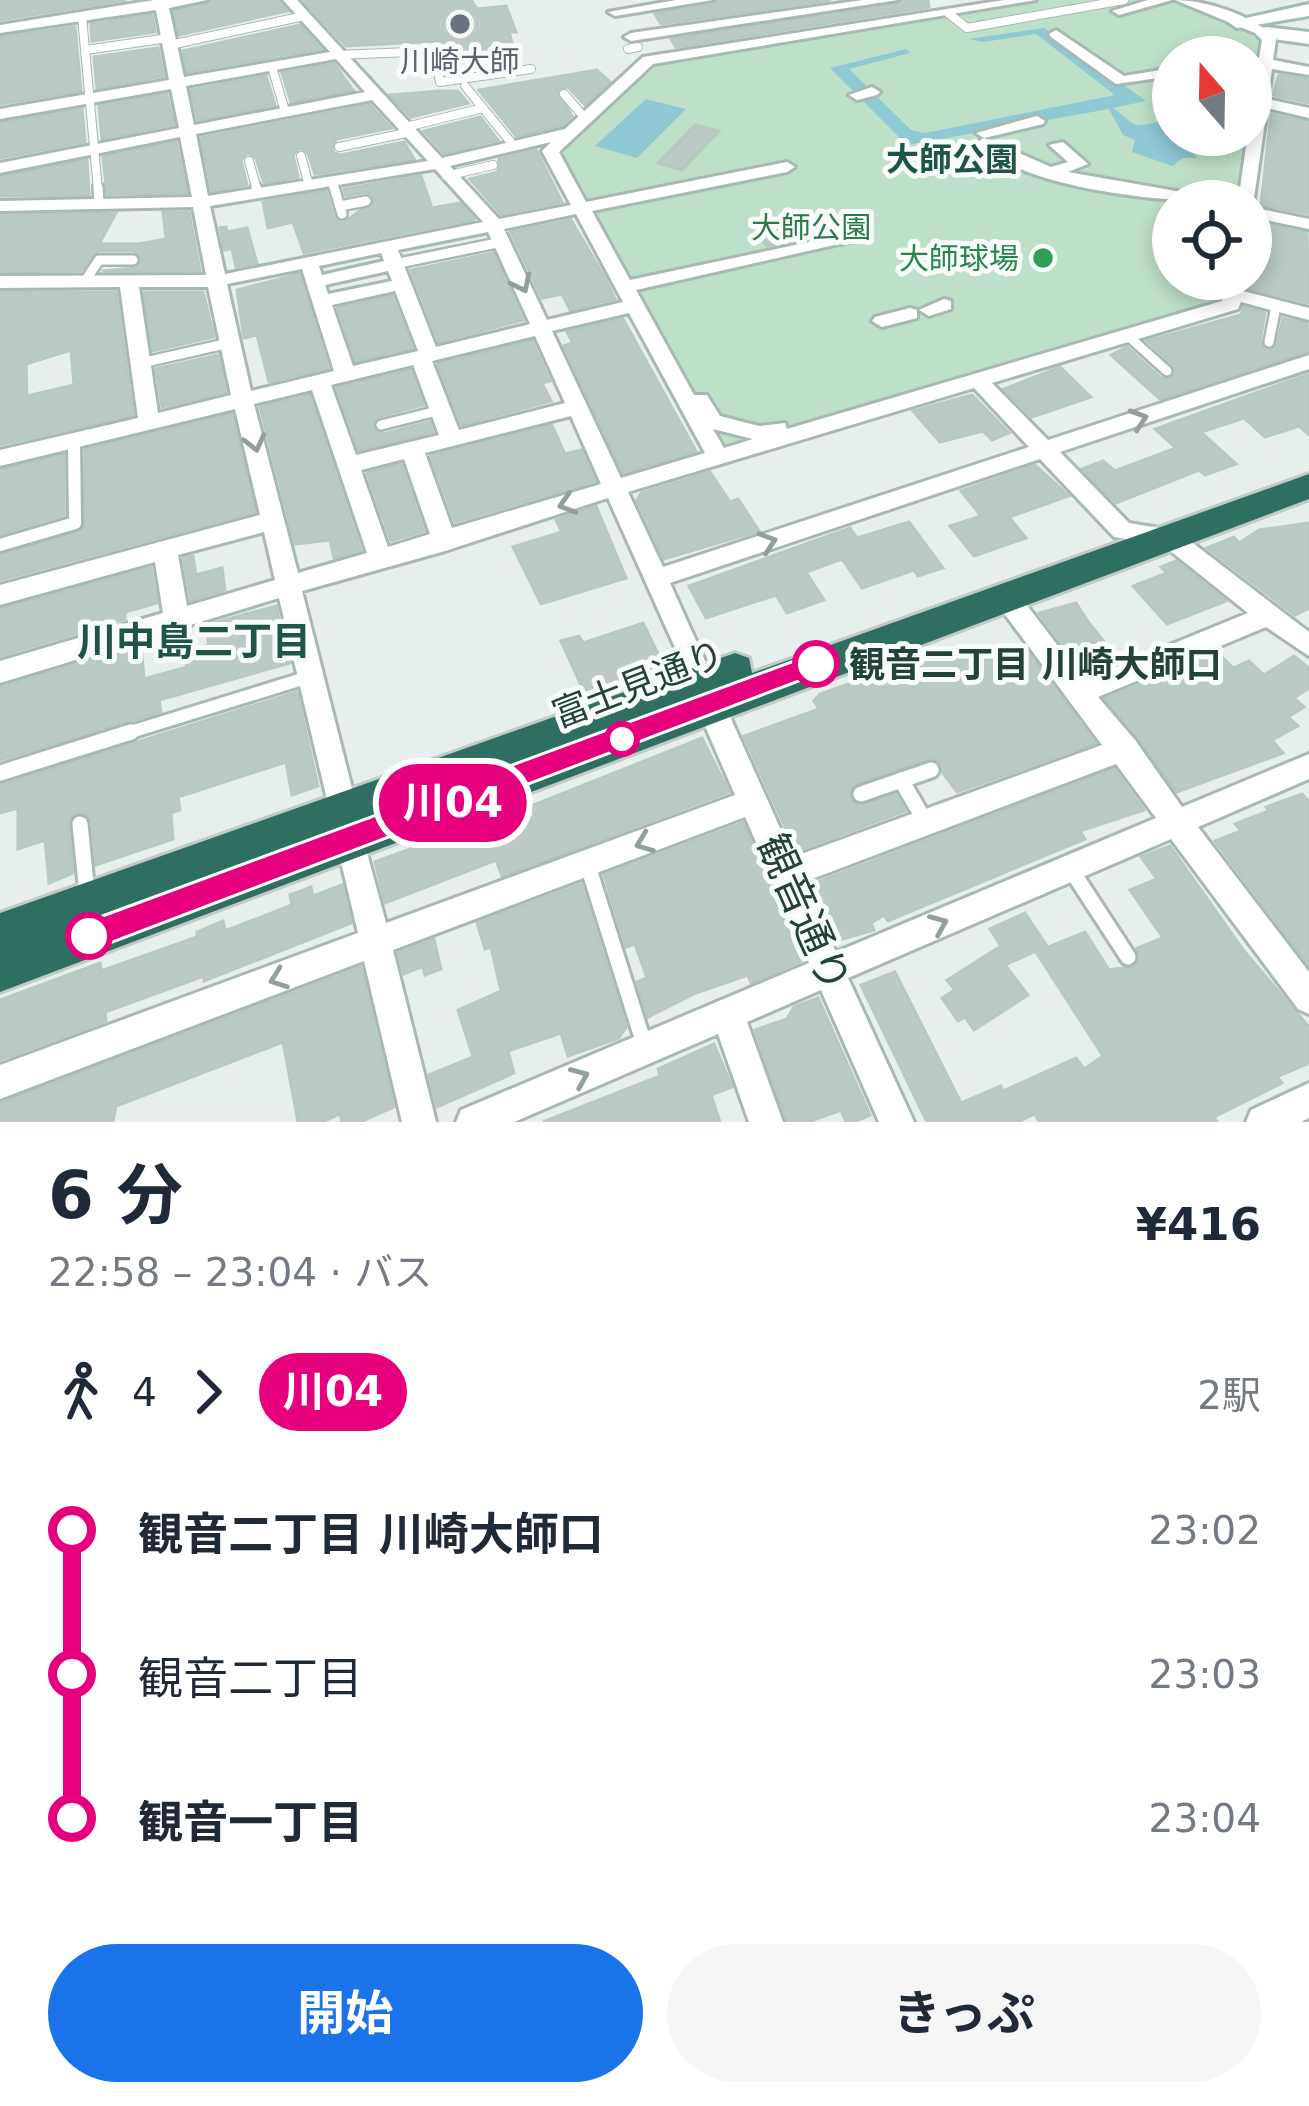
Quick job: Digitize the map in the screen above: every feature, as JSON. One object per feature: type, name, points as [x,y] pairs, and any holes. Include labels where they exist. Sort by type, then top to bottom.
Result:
[{"type":"highway","name":"富士見通り","points":[[0,968],[347,827],[1309,464]]},
{"type":"highway","name":"富士見通り","points":[[706,693],[1004,595],[1309,486]]},
{"type":"highway","name":"富士見通り","points":[[0,936],[347,827]]},
{"type":"street","points":[[0,28],[200,0]]},
{"type":"street","points":[[641,51],[611,6],[706,0]]},
{"type":"street","points":[[747,0],[778,39]]},
{"type":"street","points":[[718,457],[632,295],[549,156],[641,51],[763,21],[890,0],[910,18]]},
{"type":"street","points":[[581,206],[557,155],[641,51],[778,39],[1030,0]]},
{"type":"street","points":[[161,3],[229,343],[419,1122]]},
{"type":"street","points":[[1122,5],[1163,6],[1237,22],[1266,34],[1309,38]]},
{"type":"street","points":[[1163,6],[1253,36]]},
{"type":"street","name":"観音通り","points":[[297,8],[498,232],[657,578],[896,1122]]},
{"type":"street","points":[[1237,22],[1309,10]]},
{"type":"street","points":[[1056,34],[1076,55],[1121,81],[1151,76]]},
{"type":"street","points":[[0,114],[337,55]]},
{"type":"street","points":[[1272,67],[1309,70]]},
{"type":"street","points":[[0,168],[372,94]]},
{"type":"street","points":[[1272,105],[1309,113]]},
{"type":"street","points":[[0,206],[202,202],[440,170],[579,125]]},
{"type":"street","points":[[1056,172],[1080,164],[1038,128],[977,134],[1017,164],[1152,192]]},
{"type":"street","points":[[0,282],[85,281],[131,271],[216,281],[315,281],[394,264],[581,206],[787,167]]},
{"type":"street","points":[[1272,216],[1309,224]]},
{"type":"street","points":[[0,458],[543,328],[709,266],[786,255],[846,237]]},
{"type":"street","points":[[315,281],[394,264]]},
{"type":"street","points":[[394,264],[452,439]]},
{"type":"street","points":[[131,271],[149,423]]},
{"type":"street","points":[[315,281],[346,376]]},
{"type":"street","points":[[632,295],[712,421],[759,433],[1204,300]]},
{"type":"street","points":[[0,671],[445,542],[1231,305],[1231,300]]},
{"type":"street","points":[[1263,300],[1309,314]]},
{"type":"street","points":[[882,321],[928,310]]},
{"type":"street","points":[[657,578],[1309,362]]},
{"type":"street","points":[[978,380],[1122,531],[1169,538],[1308,644]]},
{"type":"street","points":[[320,382],[381,560]]},
{"type":"street","points":[[349,465],[578,407]]},
{"type":"street","points":[[412,449],[445,542]]},
{"type":"street","points":[[0,595],[274,520]]},
{"type":"street","points":[[165,550],[177,620]]},
{"type":"street","points":[[1004,595],[1180,820],[1309,998]]},
{"type":"street","points":[[1081,693],[1268,615]]},
{"type":"street","points":[[786,874],[1125,749]]},
{"type":"street","points":[[472,1122],[1309,766]]},
{"type":"street","points":[[0,1082],[753,801]]},
{"type":"street","points":[[728,1015],[766,1122]]},
{"type":"street","points":[[1263,1122],[1309,1100]]},
{"type":"lane","points":[[948,13],[967,28],[1122,5]]},
{"type":"lane","points":[[86,50],[169,41],[297,8]]},
{"type":"lane","points":[[82,17],[99,203]]},
{"type":"lane","points":[[337,55],[434,51],[440,82],[531,69]]},
{"type":"lane","points":[[272,67],[288,114]]},
{"type":"lane","points":[[464,86],[514,146]]},
{"type":"lane","points":[[565,94],[579,125]]},
{"type":"lane","points":[[339,147],[483,108]]},
{"type":"lane","points":[[301,156],[309,185]]},
{"type":"lane","points":[[249,161],[258,193]]},
{"type":"lane","points":[[440,170],[493,165]]},
{"type":"lane","points":[[332,181],[341,210],[366,201]]},
{"type":"lane","points":[[1268,342],[1276,306]]},
{"type":"lane","points":[[1127,335],[1167,371]]},
{"type":"lane","points":[[141,362],[229,343]]},
{"type":"lane","points":[[381,425],[441,410]]},
{"type":"lane","points":[[0,545],[75,523],[74,442]]},
{"type":"lane","points":[[0,773],[312,676]]},
{"type":"lane","points":[[861,794],[932,770]]},
{"type":"lane","points":[[901,780],[926,823]]},
{"type":"lane","points":[[80,824],[88,905]]},
{"type":"lane","points":[[588,866],[646,1050]]},
{"type":"lane","points":[[1070,868],[1128,957]]},
{"type":"green space","name":"大師公園","points":[[1043,0],[1173,0],[1257,36],[1152,36],[1152,156],[1247,156],[1243,180],[1152,180],[1152,300],[1224,300],[726,448],[719,446],[553,153],[657,61]]},
{"type":"water","points":[[1044,28],[1146,101],[1113,108],[1130,122],[1152,123],[1152,156],[1198,158],[1183,158],[1172,166],[1132,152],[1135,140],[1123,135],[1109,109],[907,145],[830,68],[906,49],[910,53],[849,69],[911,130],[925,133],[1115,95],[1036,34],[983,42],[969,39]]},
{"type":"water","points":[[646,99],[686,109],[637,158],[595,146]]},
{"type":"building","points":[[0,0],[126,0],[0,20]]},
{"type":"building","points":[[211,0],[279,0],[287,11],[179,35],[174,11]]},
{"type":"building","points":[[303,0],[471,0],[477,9],[506,6],[516,32],[509,32],[514,50],[449,57],[441,41],[346,46]]},
{"type":"building","points":[[717,0],[831,0],[661,24],[655,14]]},
{"type":"building","points":[[902,0],[928,0],[929,7],[676,47],[671,39]]},
{"type":"building","points":[[152,15],[155,32],[92,41],[91,24]]},
{"type":"building","points":[[300,25],[321,49],[187,72],[183,51]]},
{"type":"building","points":[[75,27],[81,91],[0,104],[0,37]]},
{"type":"building","points":[[158,48],[164,76],[97,88],[94,57]]},
{"type":"building","points":[[334,64],[353,90],[291,102],[282,73]]},
{"type":"building","points":[[597,70],[610,82],[585,105],[568,87],[557,90],[572,116],[563,125],[516,136],[479,90]]},
{"type":"building","points":[[1279,75],[1309,79],[1309,103],[1273,95]]},
{"type":"building","points":[[266,76],[275,105],[198,120],[191,90]]},
{"type":"building","points":[[458,91],[468,103],[411,117],[390,95]]},
{"type":"building","points":[[167,94],[174,124],[102,139],[99,106]]},
{"type":"building","points":[[370,105],[391,128],[336,139],[332,152],[341,155],[404,142],[414,159],[315,174],[308,153],[300,148],[293,155],[298,177],[264,183],[256,158],[248,153],[241,160],[247,185],[212,191],[201,138]]},
{"type":"building","points":[[82,109],[85,142],[0,158],[0,123]]},
{"type":"building","points":[[1272,114],[1309,122],[1309,214],[1272,207],[1272,180],[1264,180],[1266,156],[1272,156]]},
{"type":"building","points":[[480,117],[498,140],[444,153],[424,131]]},
{"type":"building","points":[[695,125],[719,131],[682,170],[658,163]]},
{"type":"building","points":[[176,142],[187,193],[107,194],[103,157]]},
{"type":"building","points":[[536,150],[562,202],[501,214],[470,179],[498,172],[499,159]]},
{"type":"building","points":[[87,160],[89,195],[0,196],[0,177]]},
{"type":"building","points":[[421,176],[432,208],[460,203],[474,219],[304,253],[293,222],[268,228],[263,202],[326,191],[334,218],[343,223],[375,200],[368,192],[346,196],[344,189]]},
{"type":"building","points":[[163,212],[189,212],[200,271],[102,271],[136,268],[142,259],[134,251],[99,251],[81,271],[0,272],[0,215],[116,213],[99,244],[139,244],[166,239]]},
{"type":"building","points":[[571,220],[615,299],[570,310],[562,294],[542,298],[511,232]]},
{"type":"building","points":[[799,224],[810,237],[767,246],[757,233]]},
{"type":"building","points":[[1272,226],[1307,233],[1309,303],[1272,294]]},
{"type":"building","points":[[226,227],[227,232],[247,228],[257,263],[236,267],[232,249],[224,250],[220,228]]},
{"type":"building","points":[[493,253],[523,320],[439,342],[411,270]]},
{"type":"building","points":[[299,274],[328,368],[269,382],[257,335],[244,338],[237,290]]},
{"type":"building","points":[[0,292],[116,292],[133,415],[0,445]],"holes":[[[71,350],[74,385],[27,396],[26,364]]]},
{"type":"building","points":[[144,292],[203,292],[214,337],[153,351]]},
{"type":"building","points":[[392,296],[412,348],[356,361],[338,308]]},
{"type":"building","points":[[1244,307],[1265,313],[1260,341],[1264,349],[1276,347],[1283,318],[1307,324],[1309,351],[1160,399],[1111,355],[1127,347],[1161,378],[1171,379],[1175,367],[1147,341],[1241,315]]},
{"type":"building","points":[[623,319],[696,451],[623,473],[564,346],[573,343],[567,332]]},
{"type":"building","points":[[532,341],[550,381],[542,383],[551,401],[462,425],[438,364]]},
{"type":"building","points":[[218,355],[226,392],[162,407],[156,369]]},
{"type":"building","points":[[1060,367],[1091,397],[1032,417],[1004,389]]},
{"type":"building","points":[[410,370],[423,405],[378,417],[373,428],[383,434],[429,422],[433,432],[359,450],[337,388]]},
{"type":"building","points":[[1309,374],[1309,435],[1299,426],[1265,437],[1244,418],[1201,432],[1236,464],[1205,475],[1199,470],[1116,503],[1082,469],[1103,461],[1115,471],[1176,448],[1155,429]]},
{"type":"building","points":[[309,395],[361,550],[334,558],[330,540],[295,544],[260,407]]},
{"type":"building","points":[[972,395],[1009,433],[992,440],[983,431],[940,442],[913,411]]},
{"type":"building","points":[[232,414],[255,512],[0,580],[0,555],[84,528],[85,450]]},
{"type":"building","points":[[552,425],[565,454],[581,450],[595,481],[455,522],[431,456]]},
{"type":"building","points":[[64,455],[64,515],[0,534],[0,470]]},
{"type":"building","points":[[401,464],[424,531],[391,541],[367,473]]},
{"type":"building","points":[[1035,465],[1069,496],[1009,517],[1026,538],[974,556],[950,526],[981,516],[961,491]]},
{"type":"building","points":[[710,472],[730,502],[738,499],[759,531],[664,559],[637,500],[641,493]]},
{"type":"building","points":[[596,506],[626,578],[541,604],[513,547],[562,532],[556,520]]},
{"type":"building","points":[[909,522],[943,568],[918,576],[914,570],[862,588],[842,559],[806,572],[824,600],[787,613],[776,595],[706,618],[689,586],[850,528],[857,538]]},
{"type":"building","points":[[1309,523],[1309,608],[1295,615],[1207,548],[1234,537],[1239,543],[1259,530]]},
{"type":"building","points":[[193,556],[196,575],[222,568],[225,590],[191,600],[183,558]]},
{"type":"building","points":[[1176,561],[1226,601],[1167,624],[1133,586],[1167,573],[1161,567]]},
{"type":"building","points":[[151,568],[157,603],[125,612],[125,619],[0,656],[0,609]]},
{"type":"building","points":[[1076,603],[1120,661],[1085,675],[1039,613]]},
{"type":"building","points":[[276,606],[290,663],[159,700],[161,712],[0,760],[0,687],[141,645],[144,679],[187,667],[185,653],[209,645],[206,625]]},
{"type":"building","points":[[643,623],[663,664],[584,692],[561,641],[579,636],[583,643]]},
{"type":"building","points":[[1024,647],[1095,743],[957,792],[932,758],[857,783],[849,793],[854,804],[896,795],[905,811],[796,851],[744,736],[819,709],[814,701],[820,694],[868,677],[871,682],[919,664],[970,654],[976,663]]},
{"type":"building","points":[[1217,652],[1233,668],[1249,661],[1264,675],[1294,656],[1309,668],[1309,688],[1294,698],[1304,707],[1288,717],[1298,726],[1272,740],[1283,753],[1177,792],[1105,699]]},
{"type":"building","points":[[297,692],[318,786],[292,795],[286,762],[178,797],[180,810],[171,813],[173,839],[96,865],[92,822],[78,812],[68,824],[73,873],[49,883],[45,840],[18,849],[18,808],[0,813],[0,785]]},
{"type":"building","points":[[702,738],[729,792],[502,876],[496,860],[385,903],[375,862],[480,823],[484,836],[535,816],[531,806]]},
{"type":"building","points":[[1114,769],[1144,810],[1080,831],[1085,839],[888,921],[884,915],[871,923],[874,930],[836,941],[810,885]]},
{"type":"building","points":[[1302,794],[1309,802],[1309,965],[1215,841],[1241,831],[1235,824],[1269,811],[1266,807]]},
{"type":"building","points":[[743,823],[801,961],[751,983],[748,975],[696,993],[648,1017],[637,982],[647,978],[635,944],[626,947],[604,875]]},
{"type":"building","points":[[1170,846],[1244,951],[1309,1027],[1309,1063],[1277,1077],[1282,1083],[1214,1117],[1217,1122],[1039,1122],[1035,1114],[1017,1122],[927,1122],[861,985],[895,972],[961,1103],[1001,1086],[1003,1091],[1076,1058],[1084,1069],[1103,1056],[1036,952],[1085,932],[1109,970],[1135,966],[1137,948],[1163,938],[1130,890],[1157,879],[1141,857]]},
{"type":"building","points":[[581,884],[626,1027],[619,1038],[568,1056],[561,1033],[508,1051],[514,1073],[437,1107],[429,1075],[473,1057],[458,1010],[501,991],[491,947],[485,949],[477,923]]},
{"type":"building","points":[[342,885],[351,923],[204,981],[204,976],[105,1012],[106,1021],[0,1060],[0,1000],[100,963],[101,971],[197,937],[197,932],[223,921],[225,931],[292,905],[290,895],[311,887],[313,896]]},
{"type":"building","points":[[1025,913],[1047,946],[1005,965],[1028,995],[974,1030],[965,1017],[958,1021],[942,998],[955,990],[947,980],[1001,946],[990,929]]},
{"type":"building","points":[[434,939],[441,969],[425,975],[423,966],[404,974],[398,953]]},
{"type":"building","points":[[361,967],[394,1107],[360,1122],[342,1122],[340,1114],[322,1122],[298,1122],[283,1042],[116,1106],[113,1122],[0,1122],[0,1103]]},
{"type":"building","points":[[818,998],[870,1115],[854,1122],[846,1122],[841,1110],[808,1122],[787,1122],[755,1030],[787,1019],[794,1007]]},
{"type":"building","points":[[714,1044],[732,1087],[711,1095],[720,1122],[543,1122],[660,1076],[658,1069]]},
{"type":"bus line","name":"川04","points":[[89,936],[351,842],[816,664]]},
{"type":"place","name":"川崎大師","points":[[460,24]]},
{"type":"place","name":"大師球場","points":[[1043,258]]},
{"type":"place","name":"観音二丁目 川崎大師口","points":[[816,664]]},
{"type":"district","name":"大師公園","points":[[952,159]]},
{"type":"district","name":"川中島二丁目","points":[[194,641]]}]
